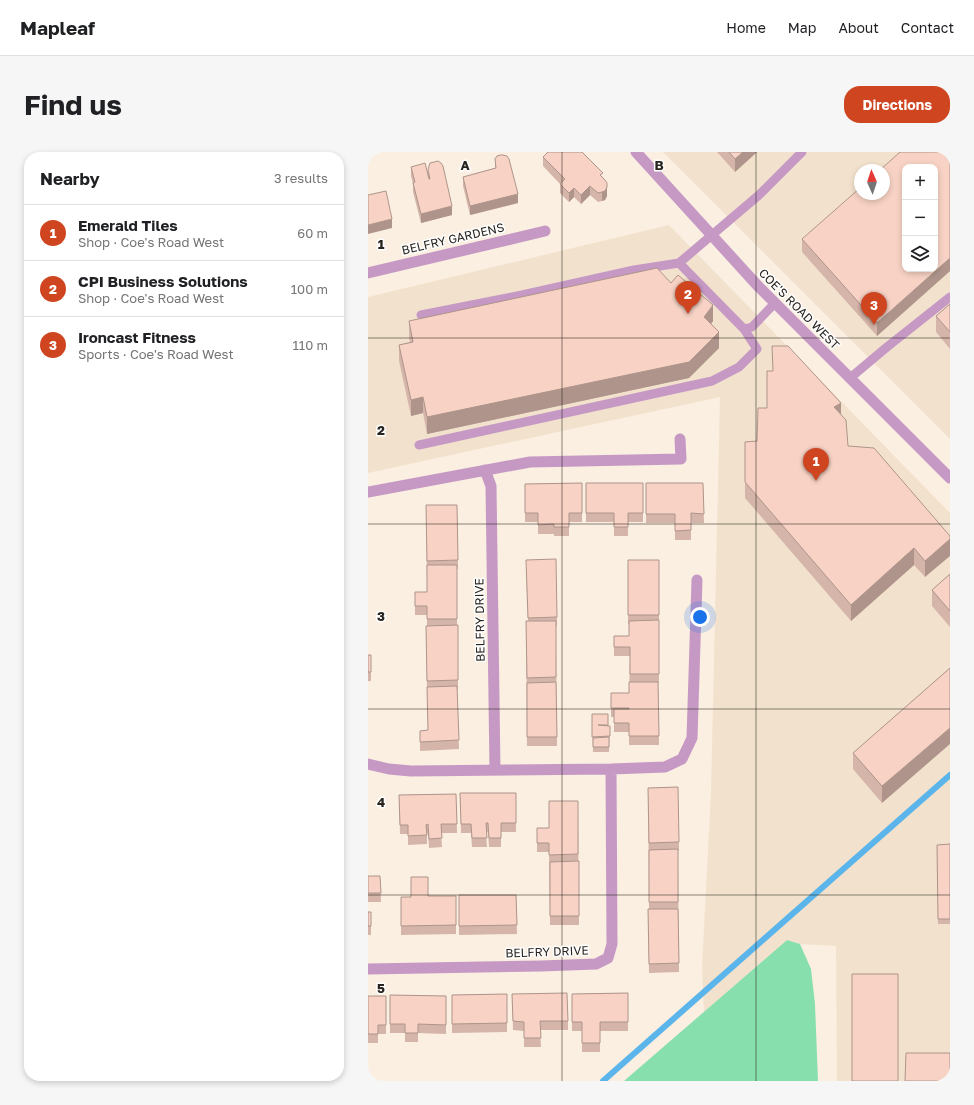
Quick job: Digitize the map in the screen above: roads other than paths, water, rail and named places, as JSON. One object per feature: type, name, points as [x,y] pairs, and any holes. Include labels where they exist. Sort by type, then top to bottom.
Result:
[{"type":"street","name":"COE'S ROAD WEST","points":[[636,152],[756,285],[950,478]]},
{"type":"street","name":"BELFRY GARDENS","points":[[368,273],[545,231]]},
{"type":"street","points":[[368,492],[530,462],[681,459],[680,439]]},
{"type":"street","name":"BELFRY DRIVE","points":[[485,470],[491,486],[495,770]]},
{"type":"street","points":[[368,764],[388,769],[411,771],[611,769],[665,767],[682,759],[692,738],[697,580]]},
{"type":"street","name":"BELFRY DRIVE","points":[[368,969],[596,964],[608,958],[612,944],[611,769]]},
{"type":"lane","points":[[421,316],[634,270],[679,263],[759,195],[802,152]]},
{"type":"lane","points":[[419,445],[712,381],[739,367],[757,349],[744,330],[679,263]]},
{"type":"lane","points":[[850,378],[950,298]]},
{"type":"lane","points":[[744,330],[752,327],[775,303]]},
{"type":"waterway","points":[[603,1081],[950,775]]},
{"type":"place","name":"CPI Business Solutions","points":[[688,314]]},
{"type":"place","name":"Ironcast Fitness","points":[[874,325]]},
{"type":"place","name":"Emerald Tiles","points":[[816,481]]}]
